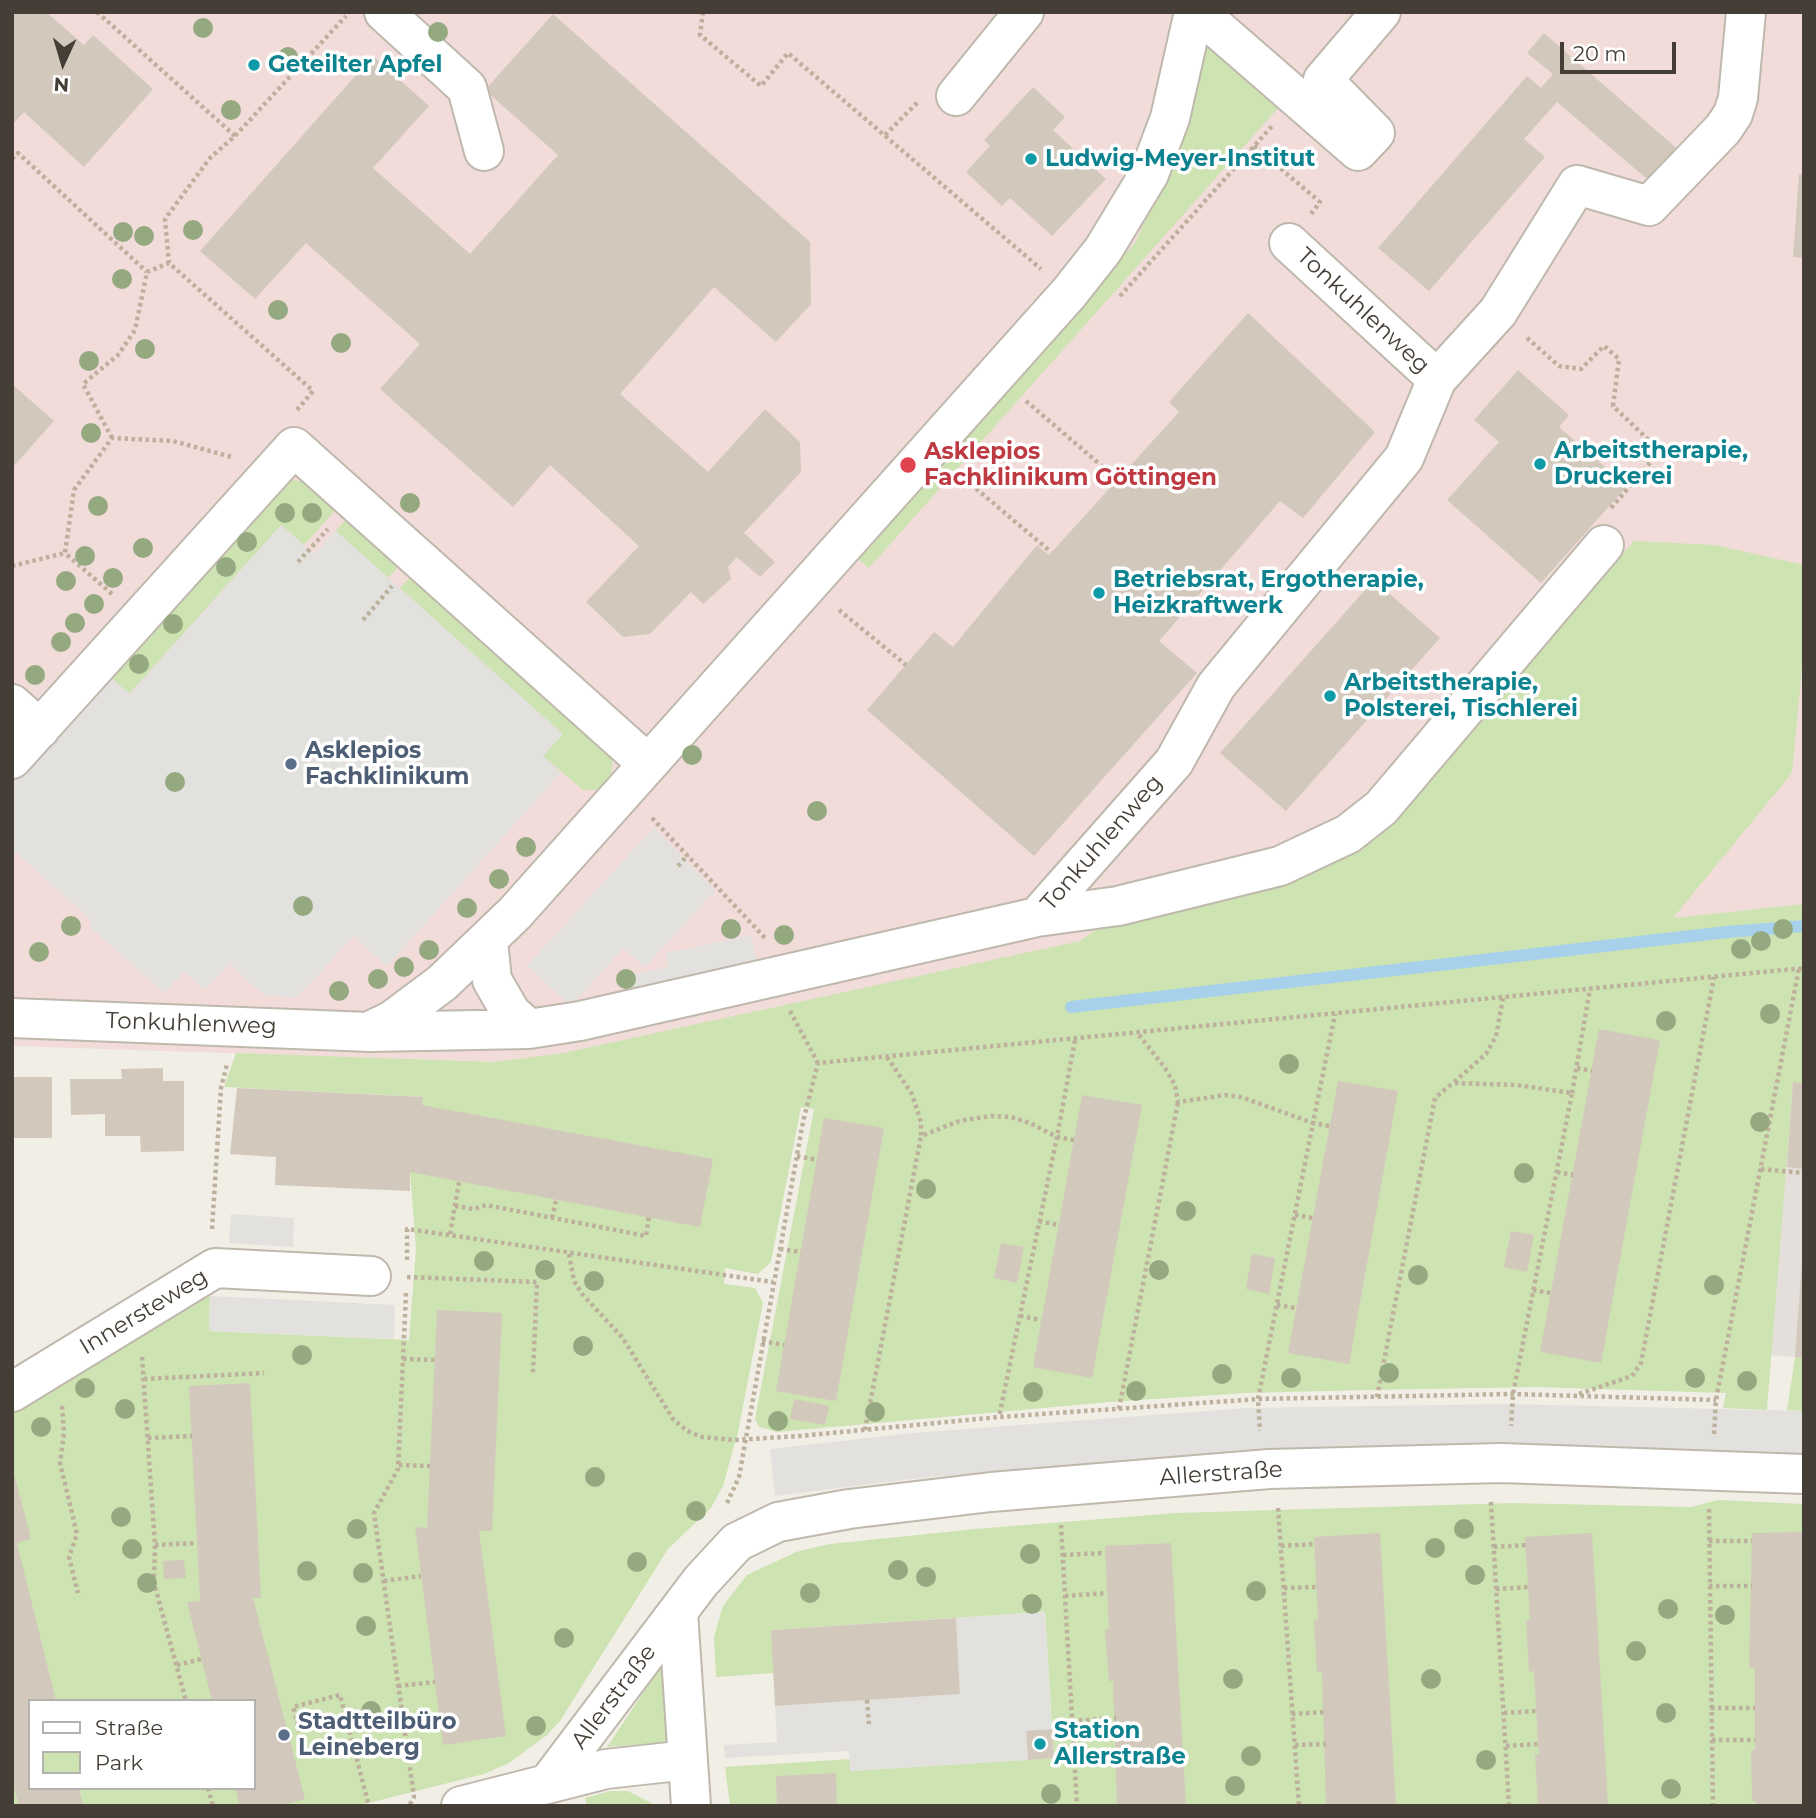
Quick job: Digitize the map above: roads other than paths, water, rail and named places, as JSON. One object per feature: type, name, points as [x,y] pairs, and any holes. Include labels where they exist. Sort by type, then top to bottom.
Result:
[{"type":"street","points":[[384,12],[467,88],[484,151]]},
{"type":"street","points":[[956,96],[1024,12]]},
{"type":"street","points":[[370,1031],[416,1003],[488,941],[1069,293],[1102,250],[1149,174],[1170,118],[1196,12],[1359,151],[1375,133],[1323,80],[1381,12]]},
{"type":"street","name":"Tonkuhlenweg","points":[[12,1017],[370,1031],[530,1029],[580,1021],[1037,917],[1174,762],[1216,686],[1404,458],[1437,379],[1498,312],[1577,184],[1649,206],[1723,129],[1733,114],[1738,98],[1746,12]]},
{"type":"street","name":"Tonkuhlenweg","points":[[1289,243],[1437,379]]},
{"type":"street","points":[[12,759],[26,716],[139,617],[284,457],[648,764]]},
{"type":"street","points":[[1037,917],[1118,906],[1280,866],[1348,834],[1381,808],[1604,545]]},
{"type":"street","points":[[488,941],[492,980],[511,1013],[530,1029]]},
{"type":"street","name":"Innersteweg","points":[[12,1392],[215,1268],[389,1276]]},
{"type":"street","name":"Allerstraße","points":[[549,1782],[701,1581],[737,1542],[778,1522],[849,1508],[1059,1486],[1269,1469],[1502,1481],[1712,1469],[1804,1474]]},
{"type":"street","name":"Allerstraße","points":[[678,1612],[691,1806]]},
{"type":"street","name":"Allerstraße","points":[[461,1806],[606,1769],[688,1760]]},
{"type":"waterway","points":[[1071,1007],[1727,932],[1804,926]]},
{"type":"place","name":"Geteilter Apfel","points":[[254,65]]},
{"type":"place","name":"Ludwig-Meyer-Institut","points":[[1031,159]]},
{"type":"place","name":"Arbeitstherapie, Druckerei","points":[[1540,464]]},
{"type":"place","name":"Asklepios Fachklinikum Göttingen","points":[[908,465]]},
{"type":"place","name":"Betriebsrat, Ergotherapie, Heizkraftwerk","points":[[1099,593]]},
{"type":"place","name":"Arbeitstherapie, Polsterei, Tischlerei","points":[[1330,696]]},
{"type":"place","name":"Asklepios Fachklinikum","points":[[291,764]]},
{"type":"place","name":"Stadtteilbüro Leineberg","points":[[284,1735]]},
{"type":"place","name":"Station Allerstraße","points":[[1040,1744]]}]
